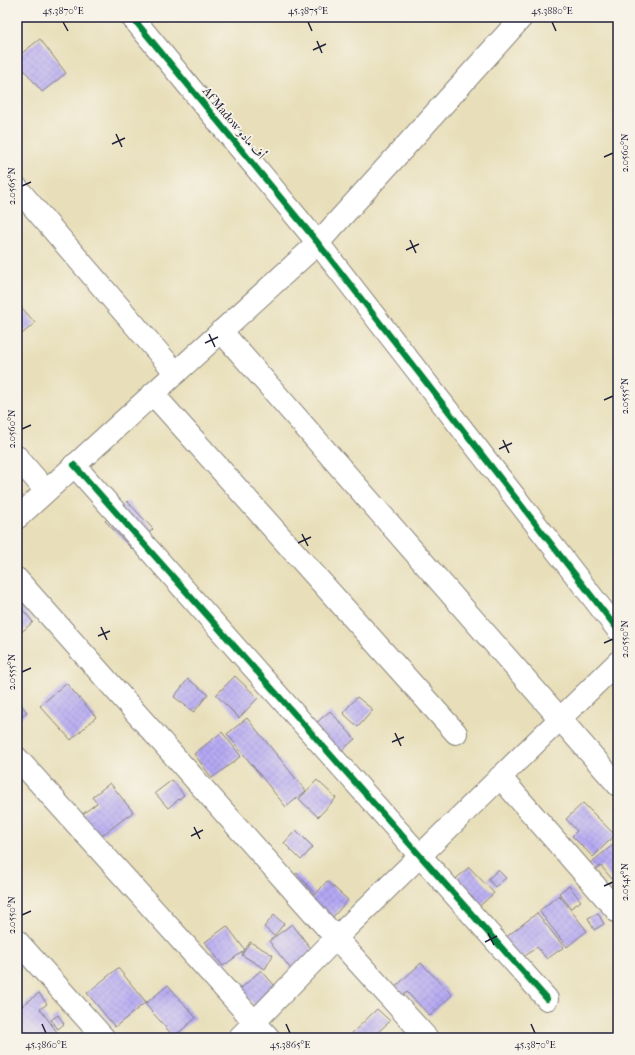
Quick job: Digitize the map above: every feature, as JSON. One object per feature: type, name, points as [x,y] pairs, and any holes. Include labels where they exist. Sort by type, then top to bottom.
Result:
[{"type":"street","name":"Af Madow أف مادو","points":[[132,17],[318,243],[618,630]]},
{"type":"street","points":[[17,518],[318,243],[522,17]]},
{"type":"street","points":[[17,188],[176,373]]},
{"type":"street","points":[[221,331],[618,785]]},
{"type":"street","points":[[152,394],[456,733]]},
{"type":"street","points":[[17,457],[46,491]]},
{"type":"street","points":[[74,465],[547,999]]},
{"type":"street","points":[[17,578],[336,938],[427,1038]]},
{"type":"street","points":[[239,1038],[336,938],[618,662]]},
{"type":"street","points":[[17,758],[269,1038]]},
{"type":"street","points":[[500,777],[618,912]]},
{"type":"street","points":[[17,941],[104,1038]]},
{"type":"building","points":[[40,39],[66,73],[42,92],[17,61],[17,57]]},
{"type":"building","points":[[17,302],[35,323],[17,338]]},
{"type":"building","points":[[127,501],[153,529],[132,549],[105,521]]},
{"type":"building","points":[[17,603],[33,622],[17,636]]},
{"type":"building","points":[[235,676],[258,698],[239,718],[216,695]]},
{"type":"building","points":[[188,679],[208,694],[194,712],[174,697]]},
{"type":"building","points":[[66,683],[96,717],[71,740],[40,706]]},
{"type":"building","points":[[357,697],[373,710],[358,727],[343,713]]},
{"type":"building","points":[[17,700],[27,712],[17,721]]},
{"type":"building","points":[[330,711],[355,739],[332,759],[307,731]]},
{"type":"building","points":[[247,718],[306,791],[286,807],[227,734]]},
{"type":"building","points":[[222,732],[241,756],[212,778],[194,754]]},
{"type":"building","points":[[172,780],[184,795],[168,808],[155,793]]},
{"type":"building","points":[[317,780],[336,798],[318,817],[299,799]]},
{"type":"building","points":[[110,783],[133,812],[92,843],[75,820],[97,803],[92,797]]},
{"type":"building","points":[[583,803],[615,835],[593,857],[572,836],[577,831],[566,819]]},
{"type":"building","points":[[296,830],[313,847],[301,860],[284,843]]},
{"type":"building","points":[[618,841],[618,886],[601,866],[594,871],[589,864]]},
{"type":"building","points":[[469,867],[494,893],[473,912],[448,886]]},
{"type":"building","points":[[498,870],[506,878],[495,887],[488,879]]},
{"type":"building","points":[[297,873],[315,894],[301,905],[284,885]]},
{"type":"building","points":[[327,881],[348,900],[325,926],[304,908]]},
{"type":"building","points":[[569,886],[581,901],[571,908],[559,893]]},
{"type":"building","points":[[559,895],[587,931],[567,947],[539,911]]},
{"type":"building","points":[[537,913],[564,947],[547,959],[537,947],[512,966],[496,945]]},
{"type":"building","points":[[598,913],[604,924],[594,930],[588,918]]},
{"type":"building","points":[[274,915],[284,924],[274,936],[264,927]]},
{"type":"building","points":[[292,924],[320,960],[297,977],[269,941]]},
{"type":"building","points":[[227,926],[245,950],[223,966],[205,942]]},
{"type":"building","points":[[250,942],[273,955],[265,969],[242,955]]},
{"type":"building","points":[[421,963],[452,995],[430,1016],[407,992],[400,998],[392,990]]},
{"type":"building","points":[[118,968],[146,1002],[115,1027],[87,993]]},
{"type":"building","points":[[261,970],[282,994],[261,1012],[240,989]]},
{"type":"building","points":[[168,985],[196,1018],[174,1037],[145,1004]]},
{"type":"building","points":[[39,993],[47,1004],[40,1009],[57,1032],[50,1038],[26,1038],[17,1026],[17,1010]]},
{"type":"building","points":[[377,1009],[390,1021],[376,1034],[381,1038],[347,1038]]},
{"type":"building","points":[[58,1015],[64,1024],[58,1029],[51,1020]]},
{"type":"cycle path","points":[[132,17],[318,243],[618,630]]},
{"type":"cycle path","points":[[74,465],[547,999]]}]
